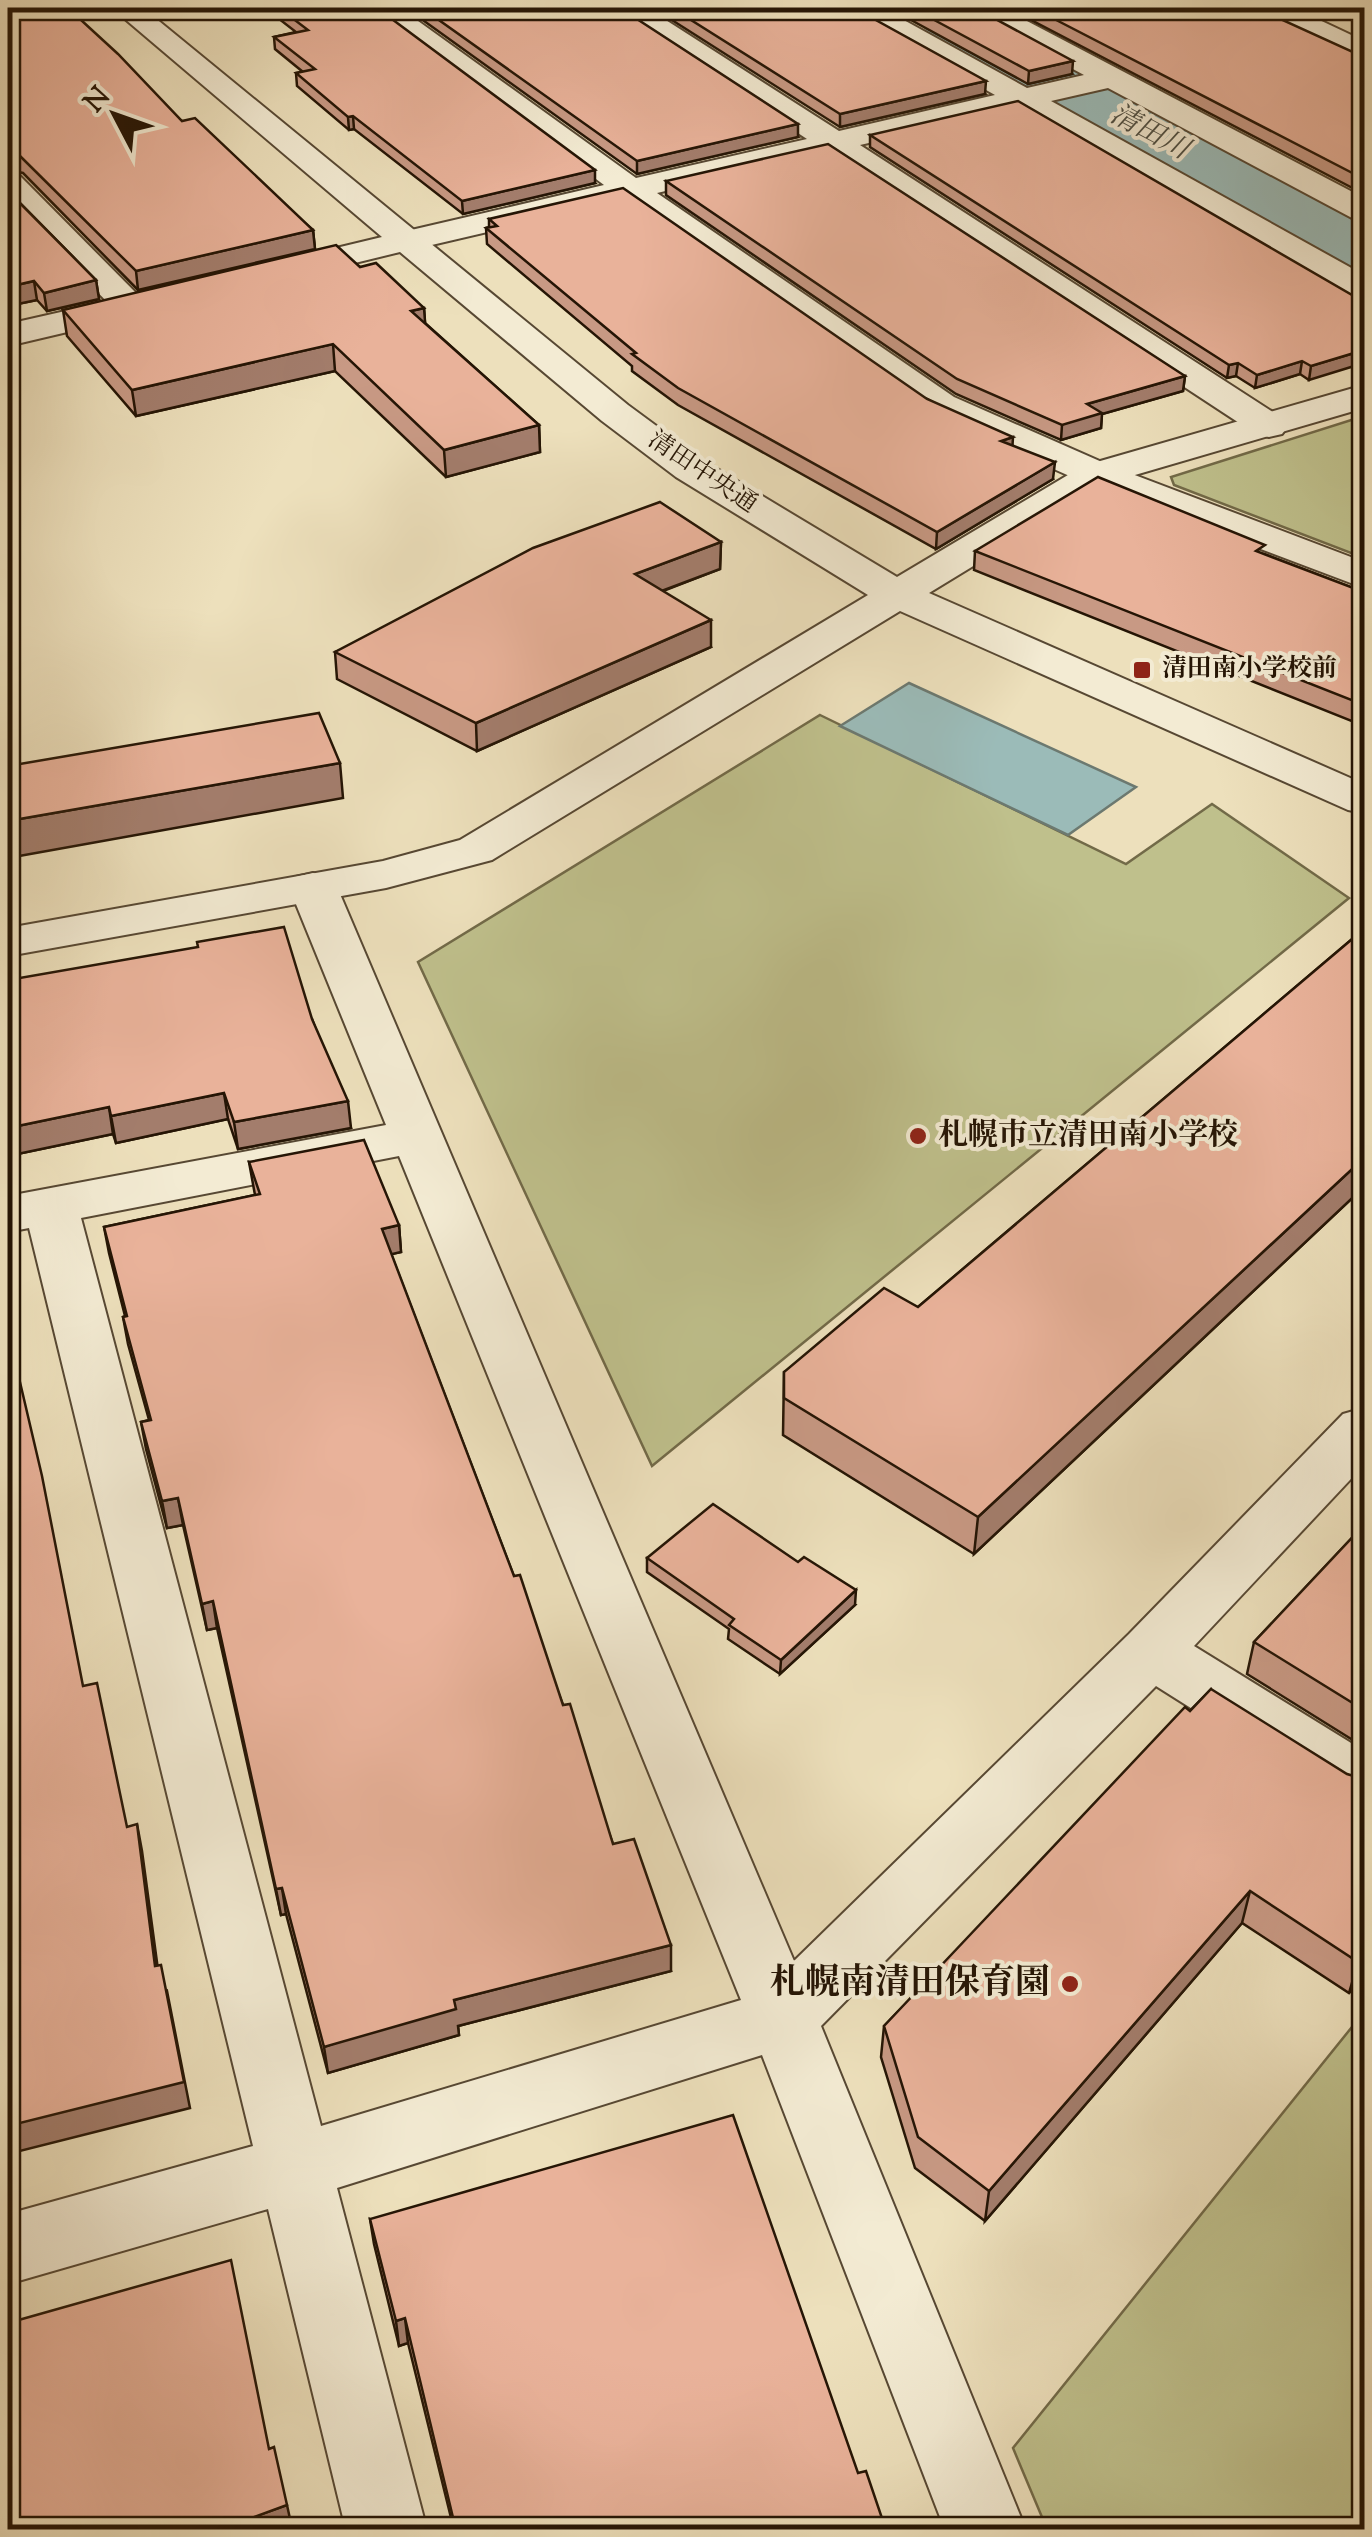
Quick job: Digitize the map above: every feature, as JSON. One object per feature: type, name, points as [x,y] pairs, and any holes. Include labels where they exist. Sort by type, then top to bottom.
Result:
[{"type":"street","name":"清田中央通","points":[[126,8],[615,413],[690,469],[896,594],[1364,800]]},
{"type":"street","points":[[382,8],[628,188],[941,406],[1097,474],[1364,576]]},
{"type":"street","points":[[628,8],[1269,426]]},
{"type":"street","points":[[860,8],[1032,96],[1364,289]]},
{"type":"street","points":[[981,8],[1101,80],[1364,211]]},
{"type":"street","points":[[1272,8],[1364,52]]},
{"type":"street","points":[[241,280],[1101,80]]},
{"type":"street","points":[[15,200],[131,307]]},
{"type":"street","points":[[8,335],[168,298]]},
{"type":"street","points":[[8,942],[313,887],[476,850],[1097,474],[1364,396]]},
{"type":"street","points":[[313,887],[783,2018],[986,2530]]},
{"type":"street","points":[[387,2530],[297,2167],[29,1210],[414,1136]]},
{"type":"street","points":[[8,2249],[297,2167],[783,2018],[1151,1651],[1364,1429]]},
{"type":"street","points":[[1151,1651],[1364,1784]]},
{"type":"green space","points":[[1364,416],[1364,558],[1174,485],[1171,477]]},
{"type":"green space","points":[[820,715],[1126,864],[1212,804],[1349,898],[652,1466],[418,962]]},
{"type":"green space","points":[[1364,2012],[1364,2529],[1047,2529],[1013,2448]]},
{"type":"water","points":[[909,683],[1136,787],[1068,835],[840,726]]},
{"type":"building","points":[[8,8],[68,8],[182,121],[195,118],[313,230],[136,271],[20,156],[8,153]]},
{"type":"building","points":[[279,8],[377,8],[595,170],[462,201],[353,116],[348,117],[296,73],[315,69],[274,37],[308,30]]},
{"type":"building","points":[[422,8],[620,8],[798,124],[637,161]]},
{"type":"building","points":[[672,8],[854,8],[986,81],[840,114]]},
{"type":"building","points":[[912,8],[975,8],[1073,61],[1029,71]]},
{"type":"building","points":[[1033,8],[1249,8],[1264,18],[1274,16],[1364,57],[1364,179]]},
{"type":"building","points":[[1018,101],[1364,302],[1364,350],[1311,366],[1302,361],[1257,375],[1238,363],[1229,365],[870,135]]},
{"type":"building","points":[[828,144],[1185,376],[1087,404],[1102,413],[1062,425],[957,379],[666,181]]},
{"type":"building","points":[[623,188],[927,399],[1013,437],[1001,441],[1055,462],[937,532],[678,388],[632,354],[636,353],[486,228],[497,226],[489,219]]},
{"type":"building","points":[[8,191],[96,280],[44,293],[34,281],[8,287]]},
{"type":"building","points":[[336,245],[360,267],[376,263],[424,308],[411,311],[539,425],[444,450],[333,344],[132,390],[63,310]]},
{"type":"building","points":[[1098,477],[1265,545],[1256,551],[1364,592],[1364,705],[975,551]]},
{"type":"building","points":[[660,502],[721,542],[635,574],[711,620],[476,723],[335,652],[533,548]]},
{"type":"building","points":[[319,713],[340,763],[8,821],[8,766]]},
{"type":"building","points":[[284,927],[312,1019],[348,1101],[234,1122],[224,1093],[111,1116],[109,1107],[8,1128],[8,980],[198,947],[197,942]]},
{"type":"building","points":[[1364,929],[1364,1158],[978,1517],[784,1398],[784,1372],[884,1288],[918,1307]]},
{"type":"building","points":[[364,1140],[399,1225],[382,1229],[514,1576],[520,1575],[563,1705],[570,1704],[613,1844],[634,1839],[671,1945],[454,2000],[456,2009],[324,2047],[282,1888],[276,1889],[213,1601],[202,1604],[178,1498],[162,1501],[141,1422],[151,1420],[104,1227],[260,1194],[249,1162]]},
{"type":"building","points":[[8,1331],[42,1476],[83,1686],[97,1683],[127,1827],[137,1824],[155,1966],[161,1965],[184,2082],[8,2126]]},
{"type":"building","points":[[713,1504],[798,1562],[804,1557],[856,1590],[781,1660],[729,1625],[734,1619],[647,1558]]},
{"type":"building","points":[[1364,1525],[1364,1710],[1254,1642]]},
{"type":"building","name":"札幌南清田保育園","points":[[1211,1689],[1347,1774],[1364,1779],[1364,1954],[1358,1962],[1250,1891],[989,2191],[918,2137],[884,2026],[1185,1707],[1190,1711]]},
{"type":"building","points":[[733,2115],[858,2473],[866,2471],[886,2530],[456,2530],[405,2318],[396,2321],[370,2219]]},
{"type":"building","points":[[231,2260],[269,2449],[274,2447],[287,2505],[232,2525],[233,2530],[8,2530],[8,2323]]},
{"type":"waterway","name":"清田川","points":[[939,8],[979,49],[1132,121],[1364,255]]},
{"type":"place","name":"清田南小学校前","points":[[1142,670]]},
{"type":"place","name":"札幌市立清田南小学校","points":[[918,1136]]},
{"type":"place","name":"札幌南清田保育園","points":[[1070,1984]]}]
